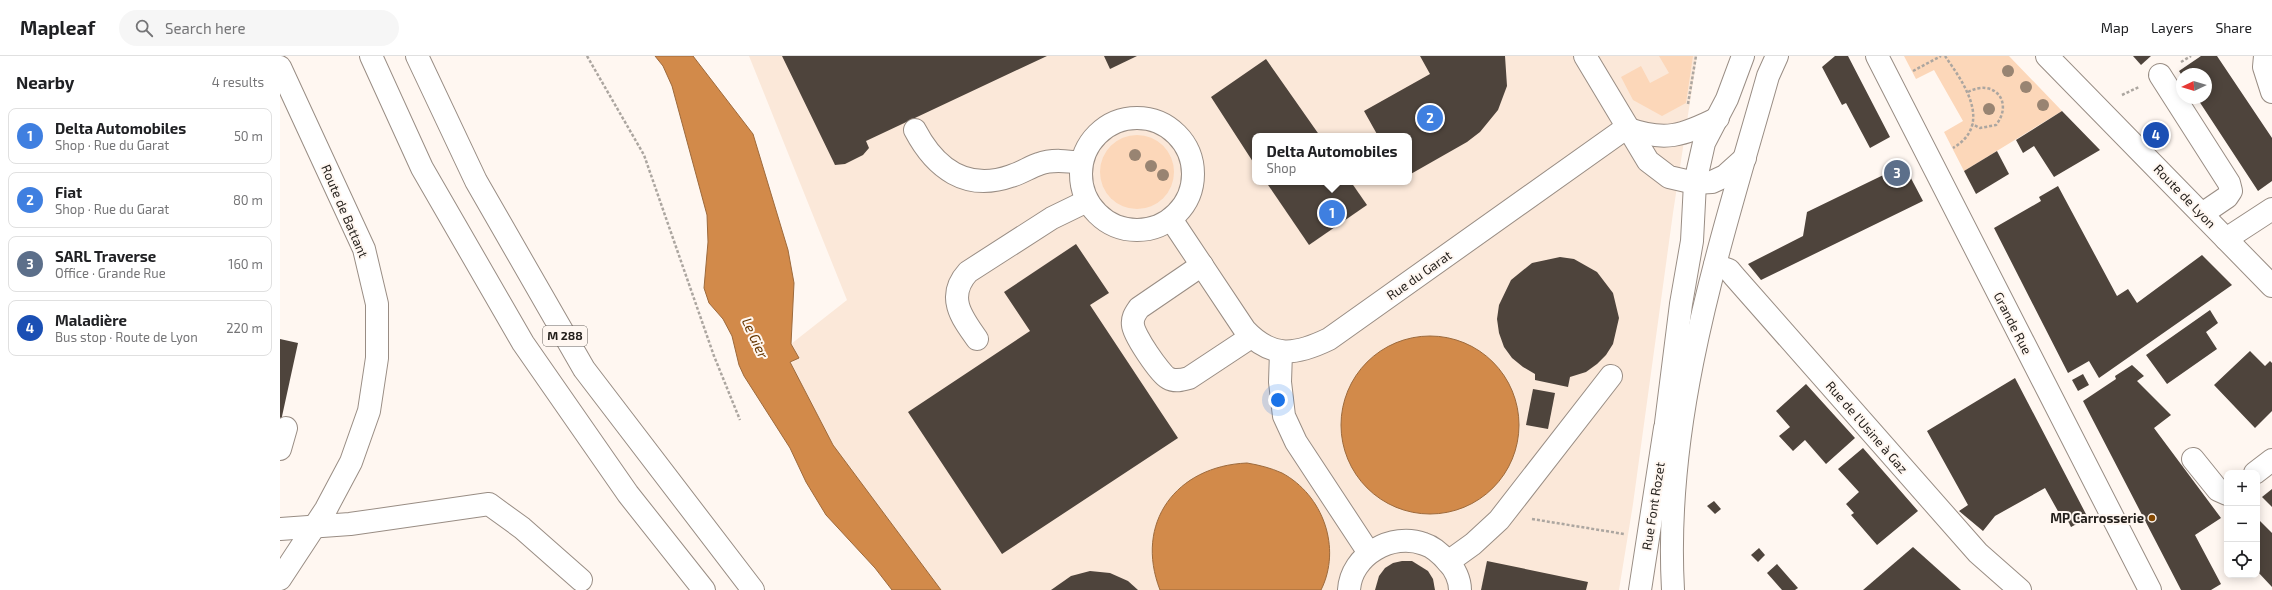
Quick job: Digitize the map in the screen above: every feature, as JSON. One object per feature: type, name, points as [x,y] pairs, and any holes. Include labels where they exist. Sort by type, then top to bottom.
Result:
[{"type":"main road","name":"M 288","points":[[371,56],[422,168],[523,343],[628,494],[704,590]]},
{"type":"main road","name":"M 288","points":[[417,56],[476,181],[584,369],[753,590]]},
{"type":"main road","points":[[1585,56],[1626,128],[1648,161],[1669,177],[1695,183],[1712,182],[1725,176],[1745,158]]},
{"type":"main road","name":"Rue Font Rozet","points":[[1640,590],[1666,423],[1681,304],[1692,241],[1695,183],[1704,143],[1718,118],[1743,56]]},
{"type":"main road","points":[[1673,590],[1672,515],[1676,457],[1700,320],[1768,76],[1777,56]]},
{"type":"main road","name":"Grande Rue","points":[[1877,56],[2150,590]]},
{"type":"main road","name":"Route de Lyon","points":[[2047,56],[2272,286]]},
{"type":"main road","points":[[2265,56],[2264,67],[2272,92]]},
{"type":"main road","name":"Route de Battant","points":[[280,67],[364,249],[377,304],[377,358],[368,411],[352,462],[280,579]]},
{"type":"main road","points":[[2160,75],[2229,183],[2231,191],[2227,197],[2202,214]]},
{"type":"main road","points":[[1139,117],[1151,119],[1167,126],[1181,138],[1190,154],[1193,171],[1191,189],[1184,206],[1171,219],[1154,228],[1135,230],[1116,226],[1100,216],[1087,201],[1081,183],[1081,163],[1088,145],[1100,130],[1115,121],[1139,117]]},
{"type":"main road","points":[[1626,128],[1658,137],[1669,137],[1682,134],[1718,118]]},
{"type":"main road","name":"Rue du Garat","points":[[1171,219],[1251,337],[1267,347],[1281,352],[1308,349],[1330,339],[1626,128]]},
{"type":"main road","points":[[915,130],[933,159],[949,172],[968,179],[988,181],[1010,177],[1039,164],[1051,161],[1081,163]]},
{"type":"main road","points":[[977,339],[962,318],[958,304],[957,292],[961,280],[968,272],[1052,218],[1087,201]]},
{"type":"main road","points":[[2226,239],[2272,209]]},
{"type":"main road","points":[[1202,265],[1139,308],[1133,317],[1132,326],[1136,334],[1162,373],[1169,379],[1179,381],[1189,378],[1251,337]]},
{"type":"main road","name":"Rue de l'Usine à Gaz","points":[[1715,265],[1729,270],[1978,552],[2020,590]]},
{"type":"main road","points":[[1281,352],[1280,382],[1284,416],[1296,442],[1369,553]]},
{"type":"main road","points":[[1448,562],[1473,544],[1510,506],[1611,376]]},
{"type":"main road","points":[[1666,423],[1676,457]]},
{"type":"main road","points":[[280,449],[286,428]]},
{"type":"main road","points":[[2193,459],[2218,490],[2224,493]]},
{"type":"main road","points":[[2259,470],[2272,460]]},
{"type":"main road","points":[[280,529],[350,524],[489,504],[522,528],[580,580]]},
{"type":"main road","points":[[1349,590],[1357,567],[1369,553],[1386,543],[1405,540],[1424,544],[1441,554],[1454,568],[1460,590]]},
{"type":"path","points":[[587,56],[644,155],[714,356],[740,420]]},
{"type":"path","points":[[1685,109],[1696,56]]},
{"type":"path","points":[[1890,83],[1941,56]]},
{"type":"path","points":[[1929,160],[1955,146],[1964,139],[1972,124],[1973,113],[1968,92],[1944,56]]},
{"type":"path","points":[[1968,92],[1979,88],[1995,90],[1999,94],[2004,110],[1996,125],[1980,128],[1972,124]]},
{"type":"path","points":[[2120,97],[2132,90]]},
{"type":"path","points":[[1510,506],[1526,518],[1627,535]]},
{"type":"shaded area","points":[[749,56],[1697,56],[1673,213],[1633,504],[1619,590],[941,590],[833,445],[790,362],[799,357],[791,344],[847,300]]},
{"type":"shaded area","points":[[1659,56],[1693,56],[1686,103],[1662,116],[1633,100],[1621,77],[1641,66],[1650,83],[1669,73]]},
{"type":"shaded area","points":[[1904,56],[2009,56],[2062,111],[1964,171],[1944,132],[1963,121],[1934,70],[1916,79]]},
{"type":"shaded area","points":[[1130,135],[1144,135],[1158,141],[1168,151],[1174,165],[1172,186],[1168,193],[1158,203],[1144,209],[1130,209],[1116,203],[1106,193],[1100,179],[1100,165],[1106,151],[1116,141]]},
{"type":"water","name":"Le Gier","points":[[655,56],[693,56],[753,134],[788,250],[794,283],[791,344],[799,358],[790,362],[833,445],[941,590],[892,590],[875,568],[826,515],[806,482],[790,448],[744,376],[739,365],[732,336],[723,319],[709,303],[704,288],[708,242],[707,215],[672,86],[663,66]]},
{"type":"water","points":[[1439,336],[1447,337],[1472,346],[1487,356],[1499,368],[1509,383],[1515,399],[1518,408],[1518,442],[1509,467],[1499,482],[1487,494],[1472,504],[1447,513],[1421,514],[1413,513],[1388,504],[1373,494],[1361,482],[1351,467],[1342,442],[1341,416],[1342,408],[1351,383],[1361,368],[1373,356],[1388,346],[1413,337]]},
{"type":"water","points":[[1247,463],[1282,473],[1296,483],[1308,495],[1318,509],[1325,524],[1329,540],[1330,557],[1327,574],[1321,590],[1160,590],[1153,565],[1153,542],[1157,521],[1167,502],[1181,487],[1200,475],[1222,467]]},
{"type":"building","points":[[782,56],[1047,56],[866,141],[869,148],[863,155],[845,164],[835,165]]},
{"type":"building","points":[[1104,56],[1137,56],[1110,69]]},
{"type":"building","points":[[1420,56],[1505,56],[1507,86],[1498,110],[1480,132],[1467,142],[1412,173],[1412,133],[1376,133],[1364,111],[1430,74]]},
{"type":"building","points":[[1835,56],[1848,56],[1890,137],[1870,148],[1846,103],[1842,105],[1822,67]]},
{"type":"building","points":[[2133,56],[2151,56],[2141,65]]},
{"type":"building","points":[[2201,56],[2217,56],[2272,138],[2272,181],[2258,191],[2201,104],[2212,104],[2212,68],[2183,68]]},
{"type":"building","points":[[1266,59],[1318,133],[1252,133],[1252,160],[1211,97]]},
{"type":"building","points":[[2062,111],[2100,150],[2054,177],[2034,146],[2023,153],[2016,140]]},
{"type":"building","points":[[1997,151],[2009,174],[1976,194],[1964,171]]},
{"type":"building","points":[[1904,165],[1923,201],[1761,280],[1748,264],[1803,236],[1807,212]]},
{"type":"building","points":[[1268,185],[1353,185],[1367,205],[1309,245]]},
{"type":"building","points":[[2058,186],[2117,296],[2128,289],[2137,303],[2202,255],[2232,285],[2099,378],[2089,361],[2068,373],[1994,228],[2041,201],[2039,197]]},
{"type":"building","points":[[1076,244],[1109,293],[1090,305],[1178,438],[1002,554],[908,412],[1030,331],[1004,292]]},
{"type":"building","points":[[1560,257],[1574,259],[1597,272],[1613,293],[1619,318],[1613,344],[1606,355],[1586,372],[1570,377],[1568,387],[1535,380],[1535,374],[1512,358],[1504,347],[1499,333],[1497,319],[1499,305],[1511,280],[1532,263]]},
{"type":"building","points":[[2210,310],[2218,323],[2206,332],[2217,349],[2167,384],[2146,355]]},
{"type":"building","points":[[280,339],[298,343],[281,421],[280,421]]},
{"type":"building","points":[[2250,351],[2265,366],[2270,361],[2272,363],[2272,411],[2255,428],[2214,385]]},
{"type":"building","points":[[2132,365],[2144,376],[2137,381],[2171,415],[2154,428],[2221,518],[2195,535],[2221,584],[2211,590],[2181,590],[2083,401],[2116,379],[2115,376]]},
{"type":"building","points":[[2083,374],[2089,385],[2078,391],[2072,380]]},
{"type":"building","points":[[2015,378],[2088,518],[2071,527],[2063,511],[2059,513],[2045,488],[1995,516],[1983,531],[1959,511],[1968,505],[1927,431]]},
{"type":"building","points":[[1806,384],[1855,438],[1826,464],[1805,440],[1793,451],[1779,436],[1790,427],[1776,411]]},
{"type":"building","points":[[1533,389],[1555,393],[1548,429],[1526,425]]},
{"type":"building","points":[[1863,448],[1918,511],[1877,545],[1851,515],[1854,513],[1846,504],[1859,492],[1838,469]]},
{"type":"building","points":[[2272,489],[2272,507],[2262,497]]},
{"type":"building","points":[[1714,501],[1721,509],[1715,514],[1707,506]]},
{"type":"building","points":[[2260,521],[2272,533],[2272,587],[2260,574]]},
{"type":"building","points":[[1913,547],[1961,590],[1863,590]]},
{"type":"building","points":[[1759,548],[1765,555],[1758,562],[1751,555]]},
{"type":"building","points":[[1412,561],[1428,571],[1433,579],[1435,590],[1375,590],[1379,576],[1385,568],[1393,563]]},
{"type":"building","points":[[1487,561],[1588,582],[1586,590],[1481,590]]},
{"type":"building","points":[[1777,564],[1798,588],[1795,590],[1782,590],[1767,573]]},
{"type":"building","points":[[1090,571],[1110,573],[1128,581],[1138,590],[1051,590],[1071,576]]},
{"type":"place","name":"Fiat","points":[[1430,118]]},
{"type":"place","name":"Maladière","points":[[2156,135]]},
{"type":"place","name":"SARL Traverse","points":[[1897,173]]},
{"type":"place","name":"Delta Automobiles","points":[[1332,213]]},
{"type":"place","name":"MP Carrosserie","points":[[2152,518]]}]
